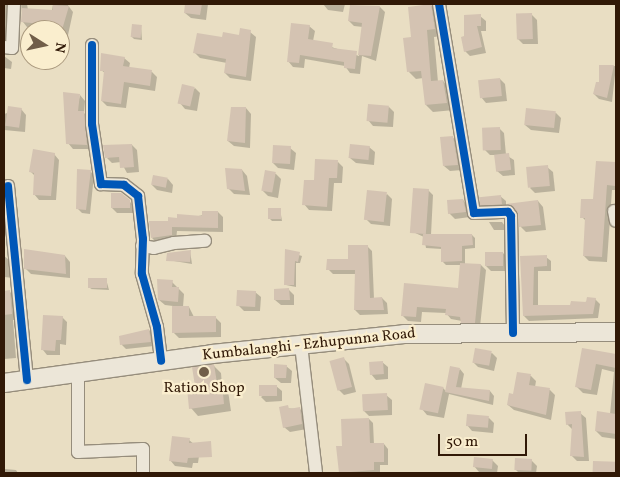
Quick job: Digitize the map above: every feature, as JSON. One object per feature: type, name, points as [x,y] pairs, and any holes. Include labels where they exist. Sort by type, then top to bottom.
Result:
[{"type":"main road","name":"Kumbalanghi - Ezhupunna Road","points":[[4,382],[161,361],[404,334],[616,332]]},
{"type":"street","points":[[4,47],[12,48],[14,4]]},
{"type":"street","points":[[439,4],[474,213],[508,212],[511,216],[513,334]]},
{"type":"street","points":[[92,45],[92,124],[101,184],[124,185],[138,196],[142,274],[157,327],[161,361]]},
{"type":"street","points":[[8,186],[27,380]]},
{"type":"street","points":[[142,246],[154,248],[174,243],[205,241]]},
{"type":"street","points":[[300,345],[316,473]]},
{"type":"street","points":[[78,373],[78,452],[142,449],[143,473]]},
{"type":"building","points":[[185,4],[202,4],[200,15],[184,13]]},
{"type":"building","points":[[431,4],[435,29],[427,30],[431,81],[443,80],[447,103],[425,105],[421,71],[407,72],[403,38],[411,37],[408,7]]},
{"type":"building","points":[[53,5],[69,6],[65,20],[21,20],[22,8],[53,10]]},
{"type":"building","points":[[350,5],[380,6],[371,56],[358,55],[362,23],[348,21]]},
{"type":"building","points":[[532,13],[533,39],[517,40],[516,14]]},
{"type":"building","points":[[481,14],[481,26],[477,26],[482,47],[464,52],[461,37],[464,36],[464,15]]},
{"type":"building","points":[[291,23],[310,25],[308,39],[333,43],[332,48],[357,51],[355,69],[344,68],[344,62],[300,55],[299,63],[287,62]]},
{"type":"building","points":[[132,24],[142,25],[141,38],[131,37]]},
{"type":"building","points":[[240,28],[251,30],[246,77],[224,73],[226,59],[193,53],[197,33],[222,37],[223,32],[239,35]]},
{"type":"building","points":[[101,53],[125,57],[123,66],[152,70],[150,86],[124,82],[121,104],[101,101],[104,71],[100,71]]},
{"type":"building","points":[[599,65],[614,65],[607,98],[593,94],[596,82],[599,82]]},
{"type":"building","points":[[500,78],[502,96],[480,98],[478,80]]},
{"type":"building","points":[[182,84],[195,87],[190,106],[178,103]]},
{"type":"building","points":[[63,92],[80,94],[78,111],[84,111],[87,145],[66,144]]},
{"type":"building","points":[[368,104],[389,106],[387,123],[367,121]]},
{"type":"building","points":[[8,106],[22,108],[19,128],[5,126]]},
{"type":"building","points":[[231,107],[246,107],[245,143],[227,141]]},
{"type":"building","points":[[526,108],[556,111],[554,128],[524,125]]},
{"type":"building","points":[[500,127],[501,150],[483,151],[482,128]]},
{"type":"building","points":[[453,136],[458,165],[443,166],[440,137]]},
{"type":"building","points":[[132,144],[134,167],[120,168],[119,157],[105,158],[103,145]]},
{"type":"building","points":[[350,144],[370,146],[368,160],[349,158]]},
{"type":"building","points":[[273,145],[291,146],[290,164],[272,163]]},
{"type":"building","points":[[33,149],[55,153],[51,196],[33,195],[34,173],[29,172]]},
{"type":"building","points":[[509,153],[511,170],[496,172],[494,155]]},
{"type":"building","points":[[315,159],[338,160],[337,178],[329,178],[327,207],[302,205],[304,180],[314,180]]},
{"type":"building","points":[[596,161],[616,162],[615,186],[607,185],[602,257],[583,256],[585,218],[580,218],[581,199],[593,199]]},
{"type":"building","points":[[548,165],[550,186],[528,188],[526,167]]},
{"type":"building","points":[[225,168],[242,169],[245,191],[227,189]]},
{"type":"building","points":[[77,169],[91,170],[86,210],[76,209]]},
{"type":"building","points":[[265,170],[276,172],[272,193],[261,191]]},
{"type":"building","points":[[153,175],[168,178],[166,188],[151,185]]},
{"type":"building","points":[[413,188],[429,189],[426,234],[410,233]]},
{"type":"building","points":[[367,190],[387,192],[384,222],[364,220]]},
{"type":"building","points":[[111,193],[121,193],[130,200],[130,208],[111,208]]},
{"type":"building","points":[[501,195],[502,204],[480,206],[479,197]]},
{"type":"building","points":[[463,199],[466,212],[448,214],[447,200]]},
{"type":"building","points":[[538,200],[541,225],[519,227],[518,212],[507,204]]},
{"type":"building","points":[[268,208],[281,208],[281,219],[268,219]]},
{"type":"building","points":[[202,211],[218,211],[218,228],[172,227],[172,235],[151,238],[149,221],[168,221],[168,217],[177,218],[177,214],[202,216]]},
{"type":"building","points":[[423,234],[472,234],[473,245],[462,246],[462,261],[441,262],[441,247],[422,245]]},
{"type":"building","points":[[348,245],[368,245],[370,298],[382,297],[384,310],[354,310],[355,270],[326,270],[327,259],[348,259]]},
{"type":"building","points":[[24,249],[65,255],[66,274],[24,269]]},
{"type":"building","points":[[285,249],[300,252],[298,262],[295,261],[294,285],[284,285]]},
{"type":"building","points":[[191,250],[190,262],[166,261],[167,253]]},
{"type":"building","points":[[485,252],[503,252],[503,266],[485,266]]},
{"type":"building","points":[[547,255],[547,266],[534,267],[533,305],[570,305],[571,301],[586,302],[587,297],[596,298],[593,314],[523,316],[520,256]]},
{"type":"building","points":[[460,263],[481,264],[475,323],[461,323],[460,317],[445,315],[446,309],[417,307],[416,317],[401,316],[404,283],[458,288]]},
{"type":"building","points":[[88,278],[107,278],[107,288],[88,288]]},
{"type":"building","points":[[157,279],[173,280],[172,287],[179,287],[178,302],[158,300]]},
{"type":"building","points":[[289,288],[290,300],[274,300],[274,289]]},
{"type":"building","points":[[10,290],[12,314],[4,315],[4,291]]},
{"type":"building","points":[[237,290],[256,291],[255,307],[236,306]]},
{"type":"building","points":[[172,306],[189,306],[189,316],[216,316],[216,332],[172,333]]},
{"type":"building","points":[[43,315],[63,316],[61,340],[56,340],[55,351],[41,350]]},
{"type":"building","points":[[149,329],[151,342],[120,345],[119,336]]},
{"type":"building","points":[[475,348],[492,351],[489,366],[472,363]]},
{"type":"building","points":[[582,348],[616,354],[616,368],[596,364],[591,390],[575,387]]},
{"type":"building","points":[[344,357],[352,387],[338,391],[330,361]]},
{"type":"building","points":[[383,361],[384,374],[370,375],[369,362]]},
{"type":"building","points":[[214,364],[217,383],[222,383],[224,404],[189,409],[187,387],[195,386],[192,367]]},
{"type":"building","points":[[274,364],[287,365],[286,378],[274,378]]},
{"type":"building","points":[[450,366],[460,368],[456,387],[490,390],[489,401],[445,392]]},
{"type":"building","points":[[517,372],[531,374],[529,385],[550,388],[546,415],[507,405],[509,393],[513,394]]},
{"type":"building","points":[[425,383],[444,387],[438,413],[419,409]]},
{"type":"building","points":[[259,385],[277,385],[277,396],[259,396]]},
{"type":"building","points":[[387,393],[388,410],[363,411],[362,394]]},
{"type":"building","points":[[288,405],[289,409],[300,407],[302,424],[283,428],[279,407]]},
{"type":"building","points":[[581,411],[584,457],[570,456],[572,424],[566,425],[565,412]]},
{"type":"building","points":[[597,411],[616,414],[616,434],[595,431]]},
{"type":"building","points":[[467,414],[489,416],[488,428],[466,426]]},
{"type":"building","points":[[369,418],[370,443],[384,443],[384,462],[374,462],[374,470],[339,473],[336,446],[342,446],[341,419]]},
{"type":"building","points":[[172,436],[190,438],[189,443],[211,441],[212,457],[188,458],[187,463],[169,461]]},
{"type":"building","points":[[474,457],[493,459],[492,469],[473,467]]},
{"type":"building","points":[[515,458],[532,459],[531,471],[514,470]]},
{"type":"building","points":[[593,461],[616,462],[616,473],[593,473]]},
{"type":"cycle path","points":[[439,4],[474,213],[508,212],[511,216],[513,333]]},
{"type":"cycle path","points":[[92,45],[92,124],[101,184],[124,185],[138,196],[143,239],[142,274],[157,327],[161,361]]},
{"type":"cycle path","points":[[8,186],[27,380]]},
{"type":"place","name":"Ration Shop","points":[[204,372]]}]
